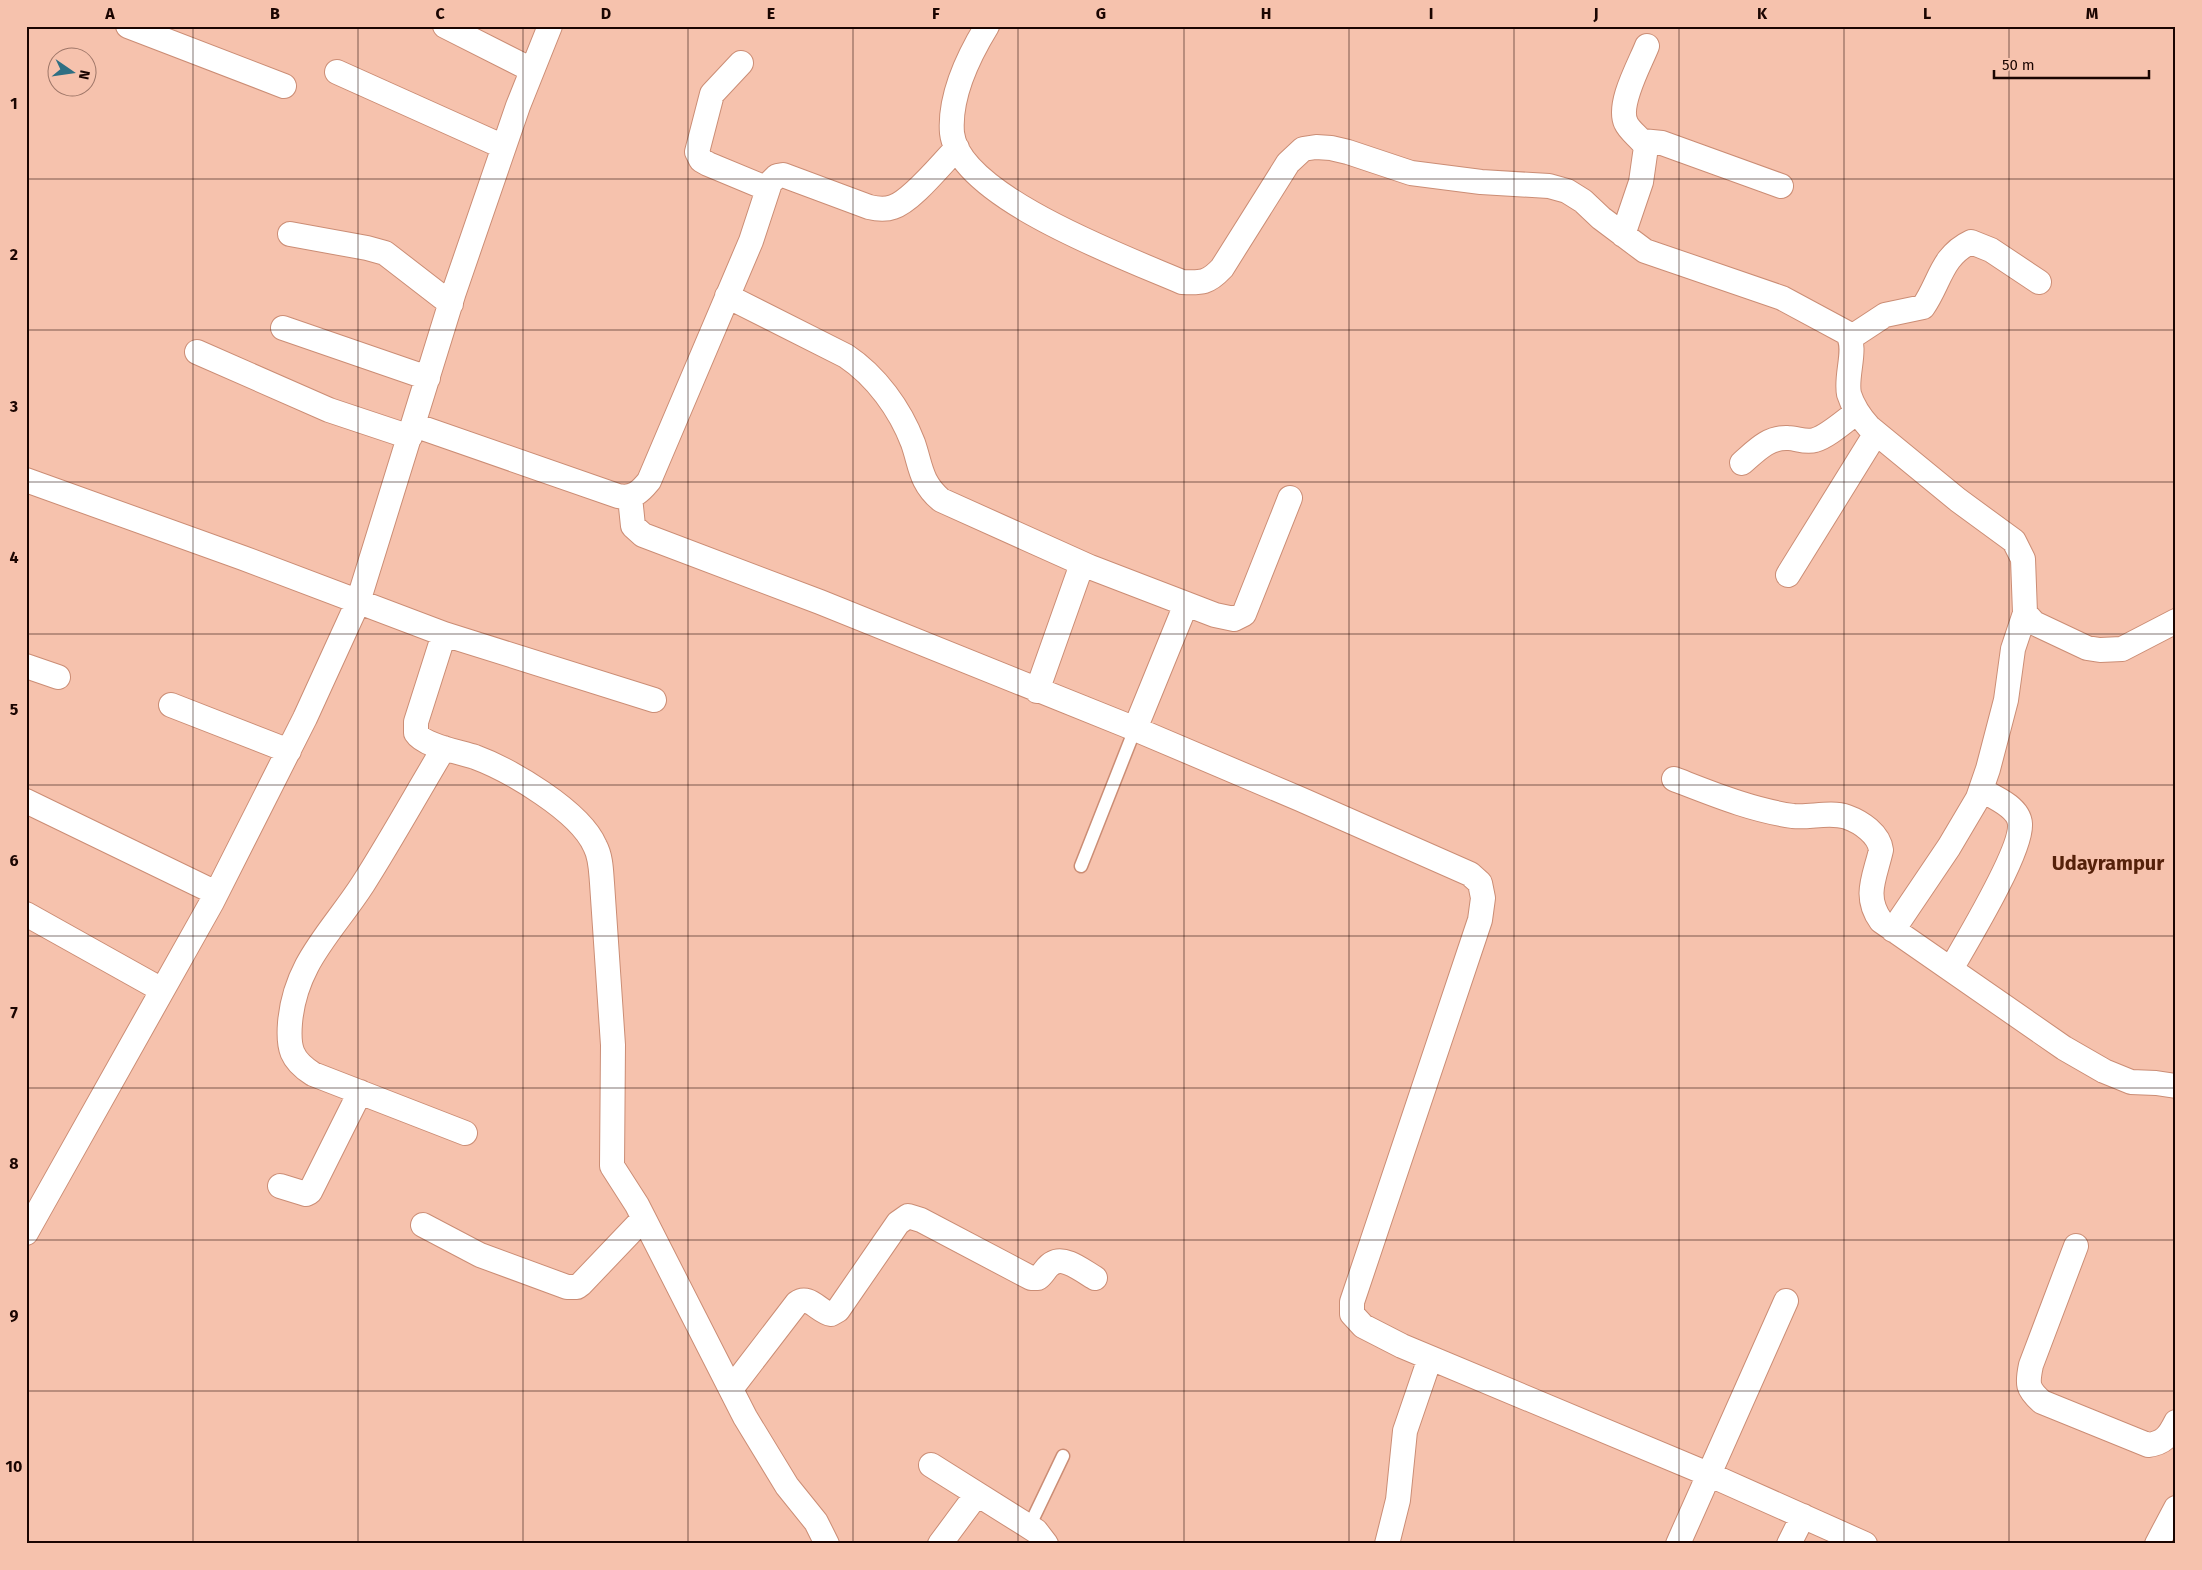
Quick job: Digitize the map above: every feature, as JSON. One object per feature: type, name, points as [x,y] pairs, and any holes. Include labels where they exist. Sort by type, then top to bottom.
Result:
[{"type":"street","points":[[128,26],[284,86]]},
{"type":"street","points":[[446,26],[532,70]]},
{"type":"street","points":[[26,1233],[216,893],[289,751],[358,602],[451,304],[504,147],[550,26]]},
{"type":"street","points":[[987,26],[962,75],[952,111],[952,134],[957,148],[968,164],[989,184],[1049,223],[1182,282],[1199,283],[1212,279],[1222,268],[1288,163],[1304,149],[1316,147],[1348,152],[1411,173],[1481,182],[1560,188],[1583,201],[1636,246],[1656,255],[1782,298],[1842,330],[1850,338],[1852,344],[1848,372],[1849,393],[1857,412],[1876,433],[1958,500],[2014,541],[2023,559],[2025,613],[2013,649],[2006,700],[1981,790],[1971,812],[1893,930]]},
{"type":"street","points":[[1623,235],[1641,182],[1646,157],[1646,147],[1626,124],[1623,114],[1625,100],[1647,46]]},
{"type":"street","points":[[741,63],[712,94],[697,152],[701,160],[708,164],[768,189]]},
{"type":"street","points":[[337,72],[504,147]]},
{"type":"street","points":[[1642,141],[1662,144],[1781,186]]},
{"type":"street","points":[[197,352],[329,410],[412,431],[618,496],[630,497],[637,494],[649,481],[751,241],[768,189],[774,178],[783,175],[870,208],[893,208],[910,196],[957,148]]},
{"type":"street","points":[[290,234],[368,248],[385,253],[451,304]]},
{"type":"street","points":[[1850,338],[1885,315],[1923,307],[1942,270],[1957,249],[1971,242],[1991,250],[2039,282]]},
{"type":"street","points":[[727,296],[846,356],[861,366],[874,380],[906,425],[922,476],[933,493],[941,500],[1082,564],[1186,604],[1227,618],[1240,618],[1244,614],[1290,498]]},
{"type":"street","points":[[283,328],[428,378]]},
{"type":"street","points":[[1742,463],[1765,443],[1775,439],[1817,440],[1857,412]]},
{"type":"street","points":[[1788,575],[1876,433]]},
{"type":"street","points":[[26,480],[243,558],[444,634],[654,700]]},
{"type":"street","points":[[630,497],[633,526],[643,535],[820,602],[1134,729],[1300,798],[1470,874],[1480,883],[1483,898],[1480,920],[1352,1302],[1352,1314],[1363,1326],[1430,1358],[1708,1474],[1865,1544]]},
{"type":"street","points":[[1037,691],[1082,564]]},
{"type":"street","points":[[1134,729],[1186,604]]},
{"type":"street","points":[[2025,613],[2034,623],[2048,631],[2088,648],[2100,650],[2122,649],[2176,621]]},
{"type":"street","points":[[444,634],[414,729],[422,740],[496,767],[533,788],[570,813],[588,833],[596,846],[600,859],[613,1045],[612,1166],[644,1219],[731,1389],[772,1462],[787,1486],[816,1522],[827,1544]]},
{"type":"street","points":[[26,666],[58,677]]},
{"type":"street","points":[[171,705],[289,751]]},
{"type":"street","points":[[444,748],[362,886],[306,964],[291,1006],[289,1034],[291,1051],[296,1060],[313,1074],[465,1133]]},
{"type":"street","points":[[1674,779],[1754,808],[1794,816],[1834,815],[1847,817],[1870,831],[1880,842],[1881,850],[1870,897],[1874,912],[1881,921],[2064,1048],[2104,1071],[2132,1082],[2176,1086]]},
{"type":"street","points":[[1951,969],[2004,873],[2017,842],[2021,823],[2015,810],[1981,790]]},
{"type":"street","points":[[29,809],[216,893]]},
{"type":"street","points":[[26,914],[162,990]]},
{"type":"street","points":[[280,1186],[302,1193],[310,1192],[360,1092]]},
{"type":"street","points":[[731,1389],[801,1300],[808,1301],[827,1314],[838,1310],[898,1223],[908,1216],[921,1220],[1031,1278],[1038,1278],[1053,1263],[1060,1261],[1071,1264],[1095,1278]]},
{"type":"street","points":[[423,1225],[480,1255],[572,1288],[581,1284],[644,1219]]},
{"type":"street","points":[[2076,1246],[2031,1365],[2028,1381],[2031,1393],[2042,1402],[2148,1445],[2160,1444],[2169,1435],[2176,1422]]},
{"type":"street","points":[[1678,1544],[1786,1301]]},
{"type":"street","points":[[1387,1544],[1398,1500],[1405,1431],[1430,1358]]},
{"type":"street","points":[[931,1465],[1036,1531],[1046,1544]]},
{"type":"street","points":[[940,1544],[977,1494]]},
{"type":"street","points":[[2157,1544],[2176,1508]]},
{"type":"street","points":[[1789,1544],[1803,1516]]},
{"type":"lane","points":[[1081,866],[1134,729]]},
{"type":"lane","points":[[1029,1527],[1063,1456]]},
{"type":"district","name":"Udayrampur","points":[[2108,863]]}]
